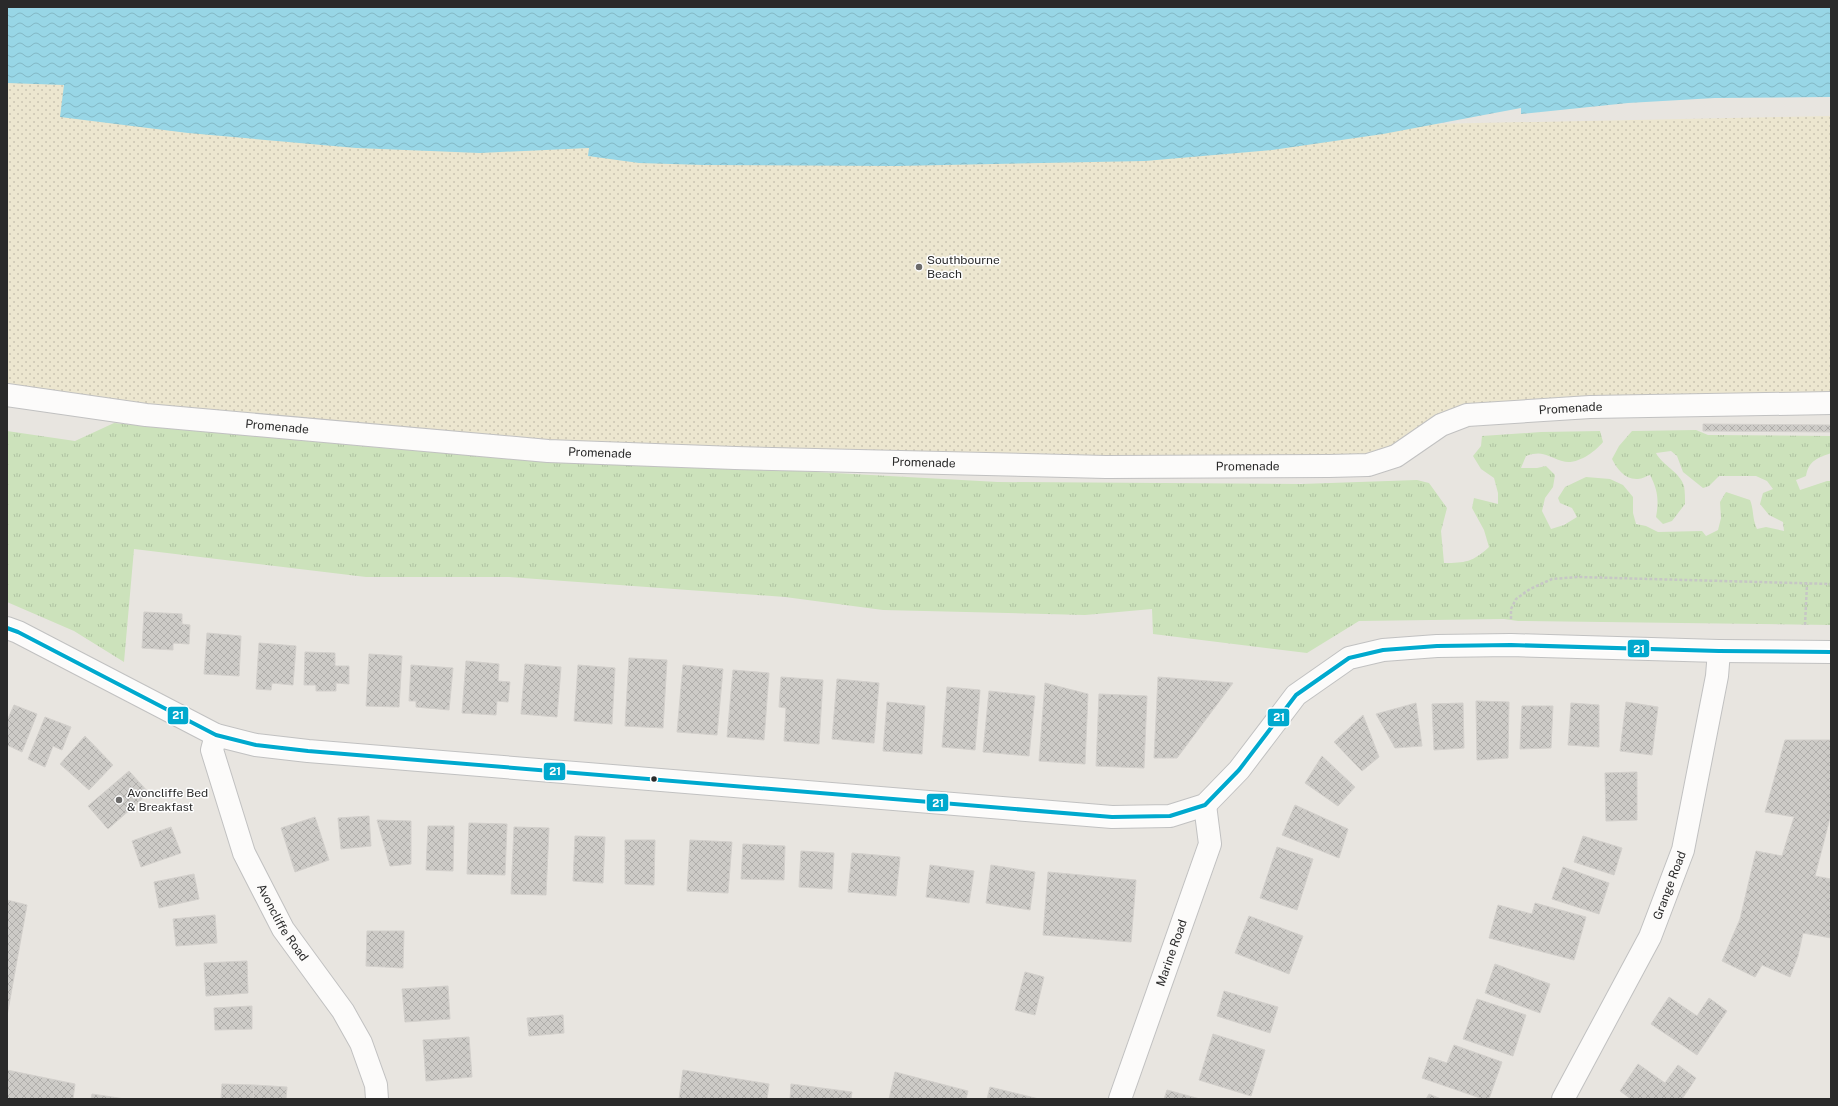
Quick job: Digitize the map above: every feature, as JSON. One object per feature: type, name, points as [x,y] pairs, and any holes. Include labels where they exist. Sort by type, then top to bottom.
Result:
[{"type":"street","name":"Promenade","points":[[7,395],[146,415],[548,451],[735,458],[1106,467],[1368,465],[1396,456],[1441,425],[1467,415],[1590,407],[1831,403]]},
{"type":"street","points":[[7,628],[18,632],[111,679],[216,735],[256,745],[308,751],[1112,817],[1170,816],[1205,805],[1239,770],[1296,695],[1349,658],[1382,650],[1437,646],[1510,645],[1719,652],[1831,652]]},
{"type":"street","name":"Grange Road","points":[[1563,1099],[1650,937],[1683,850],[1717,676],[1719,652]]},
{"type":"street","name":"Avoncliffe Road","points":[[216,735],[212,750],[244,853],[283,929],[343,1011],[361,1043],[376,1085],[377,1099]]},
{"type":"street","name":"Marine Road","points":[[1120,1099],[1210,844],[1205,805]]},
{"type":"path","points":[[1510,645],[1511,609],[1516,599],[1530,588],[1552,579],[1578,577],[1831,584]]},
{"type":"path","points":[[1803,652],[1806,584]]},
{"type":"green space","points":[[114,423],[394,449],[998,482],[1301,484],[1417,480],[1429,483],[1447,508],[1441,531],[1444,563],[1468,561],[1478,556],[1489,547],[1484,530],[1472,508],[1474,498],[1498,504],[1498,493],[1494,478],[1481,469],[1473,456],[1481,446],[1482,436],[1541,432],[1600,431],[1603,442],[1590,454],[1579,460],[1567,462],[1541,454],[1526,456],[1521,468],[1537,468],[1546,466],[1555,475],[1553,487],[1545,498],[1542,511],[1551,529],[1564,525],[1577,517],[1572,508],[1560,503],[1558,498],[1565,487],[1586,477],[1610,479],[1623,485],[1633,497],[1633,513],[1636,524],[1646,526],[1658,532],[1702,531],[1706,536],[1718,530],[1721,518],[1720,502],[1726,492],[1750,500],[1757,529],[1766,527],[1784,531],[1783,522],[1769,515],[1760,504],[1763,493],[1773,489],[1767,481],[1756,476],[1719,476],[1709,486],[1703,488],[1683,472],[1677,456],[1671,451],[1656,453],[1662,461],[1679,477],[1685,490],[1685,504],[1672,521],[1663,524],[1656,517],[1657,496],[1655,486],[1650,475],[1640,479],[1629,478],[1619,470],[1612,459],[1619,446],[1632,431],[1696,430],[1708,435],[1831,436],[1831,453],[1815,460],[1809,466],[1806,476],[1796,480],[1800,490],[1831,481],[1831,625],[1518,621],[1504,619],[1359,621],[1307,653],[1153,634],[1152,609],[1085,615],[883,610],[785,597],[509,577],[366,577],[134,549],[124,662],[74,631],[7,602],[7,431],[75,441]]},
{"type":"sand","name":"Southbourne Beach","points":[[7,57],[783,137],[1831,116],[1831,403],[1467,415],[1396,456],[735,458],[7,395]]},
{"type":"water","points":[[7,7],[1831,7],[1831,97],[1715,98],[1628,103],[1521,114],[1521,108],[1383,134],[1272,150],[1145,161],[896,166],[704,165],[639,163],[588,156],[589,148],[480,153],[356,148],[188,133],[60,117],[64,85],[7,83]]},
{"type":"building","points":[[1703,424],[1831,425],[1831,432],[1703,431]]},
{"type":"building","points":[[144,612],[182,614],[182,624],[190,625],[189,644],[173,643],[173,650],[142,648]]},
{"type":"building","points":[[207,633],[241,636],[239,676],[204,674]]},
{"type":"building","points":[[259,643],[296,646],[293,685],[272,683],[271,690],[256,689]]},
{"type":"building","points":[[305,652],[335,653],[335,666],[349,666],[349,684],[336,683],[336,691],[316,691],[316,685],[304,685]]},
{"type":"building","points":[[369,654],[402,656],[399,707],[366,706]]},
{"type":"building","points":[[629,658],[667,660],[663,728],[625,726]]},
{"type":"building","points":[[466,661],[499,664],[498,681],[510,682],[508,702],[497,701],[496,715],[462,713]]},
{"type":"building","points":[[525,664],[561,667],[557,717],[521,714]]},
{"type":"building","points":[[411,665],[453,668],[449,710],[416,707],[416,701],[409,701]]},
{"type":"building","points":[[578,665],[615,668],[612,724],[574,721]]},
{"type":"building","points":[[683,665],[723,669],[717,735],[677,732]]},
{"type":"building","points":[[733,670],[769,673],[764,740],[727,737]]},
{"type":"building","points":[[781,677],[823,680],[819,744],[784,741],[786,708],[779,707]]},
{"type":"building","points":[[1158,677],[1233,683],[1177,758],[1154,758]]},
{"type":"building","points":[[837,679],[879,683],[874,743],[832,739]]},
{"type":"building","points":[[1045,683],[1088,694],[1085,764],[1039,761]]},
{"type":"building","points":[[947,687],[980,690],[975,750],[942,747]]},
{"type":"building","points":[[989,691],[1035,696],[1029,756],[983,752]]},
{"type":"building","points":[[1099,694],[1147,696],[1144,768],[1096,766]]},
{"type":"building","points":[[1476,701],[1509,702],[1508,758],[1477,760]]},
{"type":"building","points":[[887,702],[925,706],[922,754],[883,751]]},
{"type":"building","points":[[1626,702],[1658,707],[1652,755],[1620,751]]},
{"type":"building","points":[[1416,703],[1422,746],[1395,748],[1376,714]]},
{"type":"building","points":[[1463,703],[1464,748],[1434,750],[1432,704]]},
{"type":"building","points":[[1571,703],[1599,705],[1599,747],[1568,745]]},
{"type":"building","points":[[14,705],[37,714],[22,752],[7,745],[7,721]]},
{"type":"building","points":[[1522,706],[1553,706],[1551,748],[1520,749]]},
{"type":"building","points":[[1363,715],[1379,757],[1362,771],[1334,742]]},
{"type":"building","points":[[45,717],[71,727],[62,750],[53,746],[45,767],[28,759]]},
{"type":"building","points":[[85,736],[113,765],[89,790],[60,764]]},
{"type":"building","points":[[1785,740],[1831,740],[1831,814],[1815,876],[1831,879],[1831,938],[1803,933],[1798,956],[1790,977],[1762,965],[1755,977],[1722,961],[1740,919],[1756,851],[1782,856],[1794,817],[1765,812]]},
{"type":"building","points":[[1322,756],[1355,787],[1338,806],[1305,783]]},
{"type":"building","name":"Avoncliffe Bed & Breakfast","points":[[129,771],[149,793],[108,829],[88,806]]},
{"type":"building","points":[[1637,772],[1637,820],[1606,821],[1605,773]]},
{"type":"building","points":[[1295,805],[1348,829],[1339,858],[1282,835]]},
{"type":"building","points":[[369,816],[371,846],[341,849],[338,818]]},
{"type":"building","points":[[315,817],[329,860],[295,872],[281,828]]},
{"type":"building","points":[[377,820],[411,821],[411,864],[390,866]]},
{"type":"building","points":[[469,823],[507,824],[505,875],[467,874]]},
{"type":"building","points":[[428,826],[454,826],[453,871],[426,870]]},
{"type":"building","points":[[171,827],[181,853],[141,867],[132,841]]},
{"type":"building","points":[[514,827],[549,828],[546,895],[511,894]]},
{"type":"building","points":[[575,836],[605,837],[603,883],[573,881]]},
{"type":"building","points":[[1583,836],[1622,848],[1614,875],[1574,862]]},
{"type":"building","points":[[625,840],[655,840],[654,885],[625,884]]},
{"type":"building","points":[[690,840],[732,842],[728,893],[687,891]]},
{"type":"building","points":[[743,844],[785,846],[784,880],[741,879]]},
{"type":"building","points":[[1277,847],[1313,859],[1297,910],[1260,898]]},
{"type":"building","points":[[801,851],[834,853],[832,889],[799,887]]},
{"type":"building","points":[[852,853],[900,857],[896,896],[848,892]]},
{"type":"building","points":[[930,865],[974,871],[969,903],[926,897]]},
{"type":"building","points":[[991,865],[1035,872],[1030,910],[986,903]]},
{"type":"building","points":[[1563,867],[1609,883],[1599,914],[1552,899]]},
{"type":"building","points":[[1048,872],[1136,880],[1131,942],[1043,935]]},
{"type":"building","points":[[194,874],[199,899],[159,908],[154,882]]},
{"type":"building","points":[[7,900],[27,905],[7,1016]]},
{"type":"building","points":[[1535,903],[1586,917],[1574,960],[1489,938],[1498,905],[1532,914]]},
{"type":"building","points":[[215,915],[217,943],[176,946],[173,919]]},
{"type":"building","points":[[1249,916],[1303,936],[1289,974],[1235,953]]},
{"type":"building","points":[[367,931],[404,931],[403,968],[366,966]]},
{"type":"building","points":[[247,961],[248,993],[206,996],[204,963]]},
{"type":"building","points":[[1495,964],[1550,984],[1540,1013],[1485,993]]},
{"type":"building","points":[[1025,972],[1044,977],[1035,1015],[1015,1010]]},
{"type":"building","points":[[448,986],[450,1019],[405,1022],[402,989]]},
{"type":"building","points":[[1224,991],[1278,1007],[1270,1033],[1217,1016]]},
{"type":"building","points":[[1669,997],[1697,1016],[1709,998],[1727,1011],[1697,1055],[1651,1024]]},
{"type":"building","points":[[1477,999],[1526,1015],[1513,1056],[1463,1039]]},
{"type":"building","points":[[252,1006],[252,1029],[215,1030],[214,1008]]},
{"type":"building","points":[[563,1015],[564,1033],[529,1036],[527,1018]]},
{"type":"building","points":[[1213,1034],[1265,1050],[1251,1096],[1199,1080]]},
{"type":"building","points":[[469,1037],[472,1077],[426,1081],[423,1040]]},
{"type":"building","points":[[1454,1045],[1502,1062],[1489,1099],[1483,1099],[1422,1078],[1429,1057],[1447,1063]]},
{"type":"building","points":[[1638,1064],[1665,1083],[1678,1065],[1696,1078],[1682,1099],[1631,1099],[1620,1091]]},
{"type":"building","points":[[7,1070],[75,1084],[73,1099],[7,1099]]},
{"type":"building","points":[[683,1070],[769,1084],[767,1099],[679,1099]]},
{"type":"building","points":[[895,1072],[968,1091],[966,1099],[889,1099]]},
{"type":"building","points":[[222,1084],[254,1085],[253,1099],[221,1099]]},
{"type":"building","points":[[791,1084],[852,1092],[851,1099],[790,1099]]},
{"type":"building","points":[[254,1085],[287,1087],[286,1099],[253,1099]]},
{"type":"building","points":[[990,1087],[1039,1099],[987,1099]]},
{"type":"building","points":[[1167,1090],[1200,1099],[1164,1099]]},
{"type":"building","points":[[92,1094],[125,1099],[91,1099]]},
{"type":"building","points":[[1429,1094],[1441,1099],[1426,1099]]},
{"type":"transit line","name":"21","points":[[7,628],[18,632],[216,735],[256,745],[308,751],[1112,817],[1170,816],[1205,805],[1239,770],[1296,695],[1349,658],[1383,650],[1437,646],[1511,645],[1719,651],[1831,652]]},
{"type":"place","name":"Southbourne Beach","points":[[919,267]]},
{"type":"place","name":"Avoncliffe Bed & Breakfast","points":[[119,800]]}]
